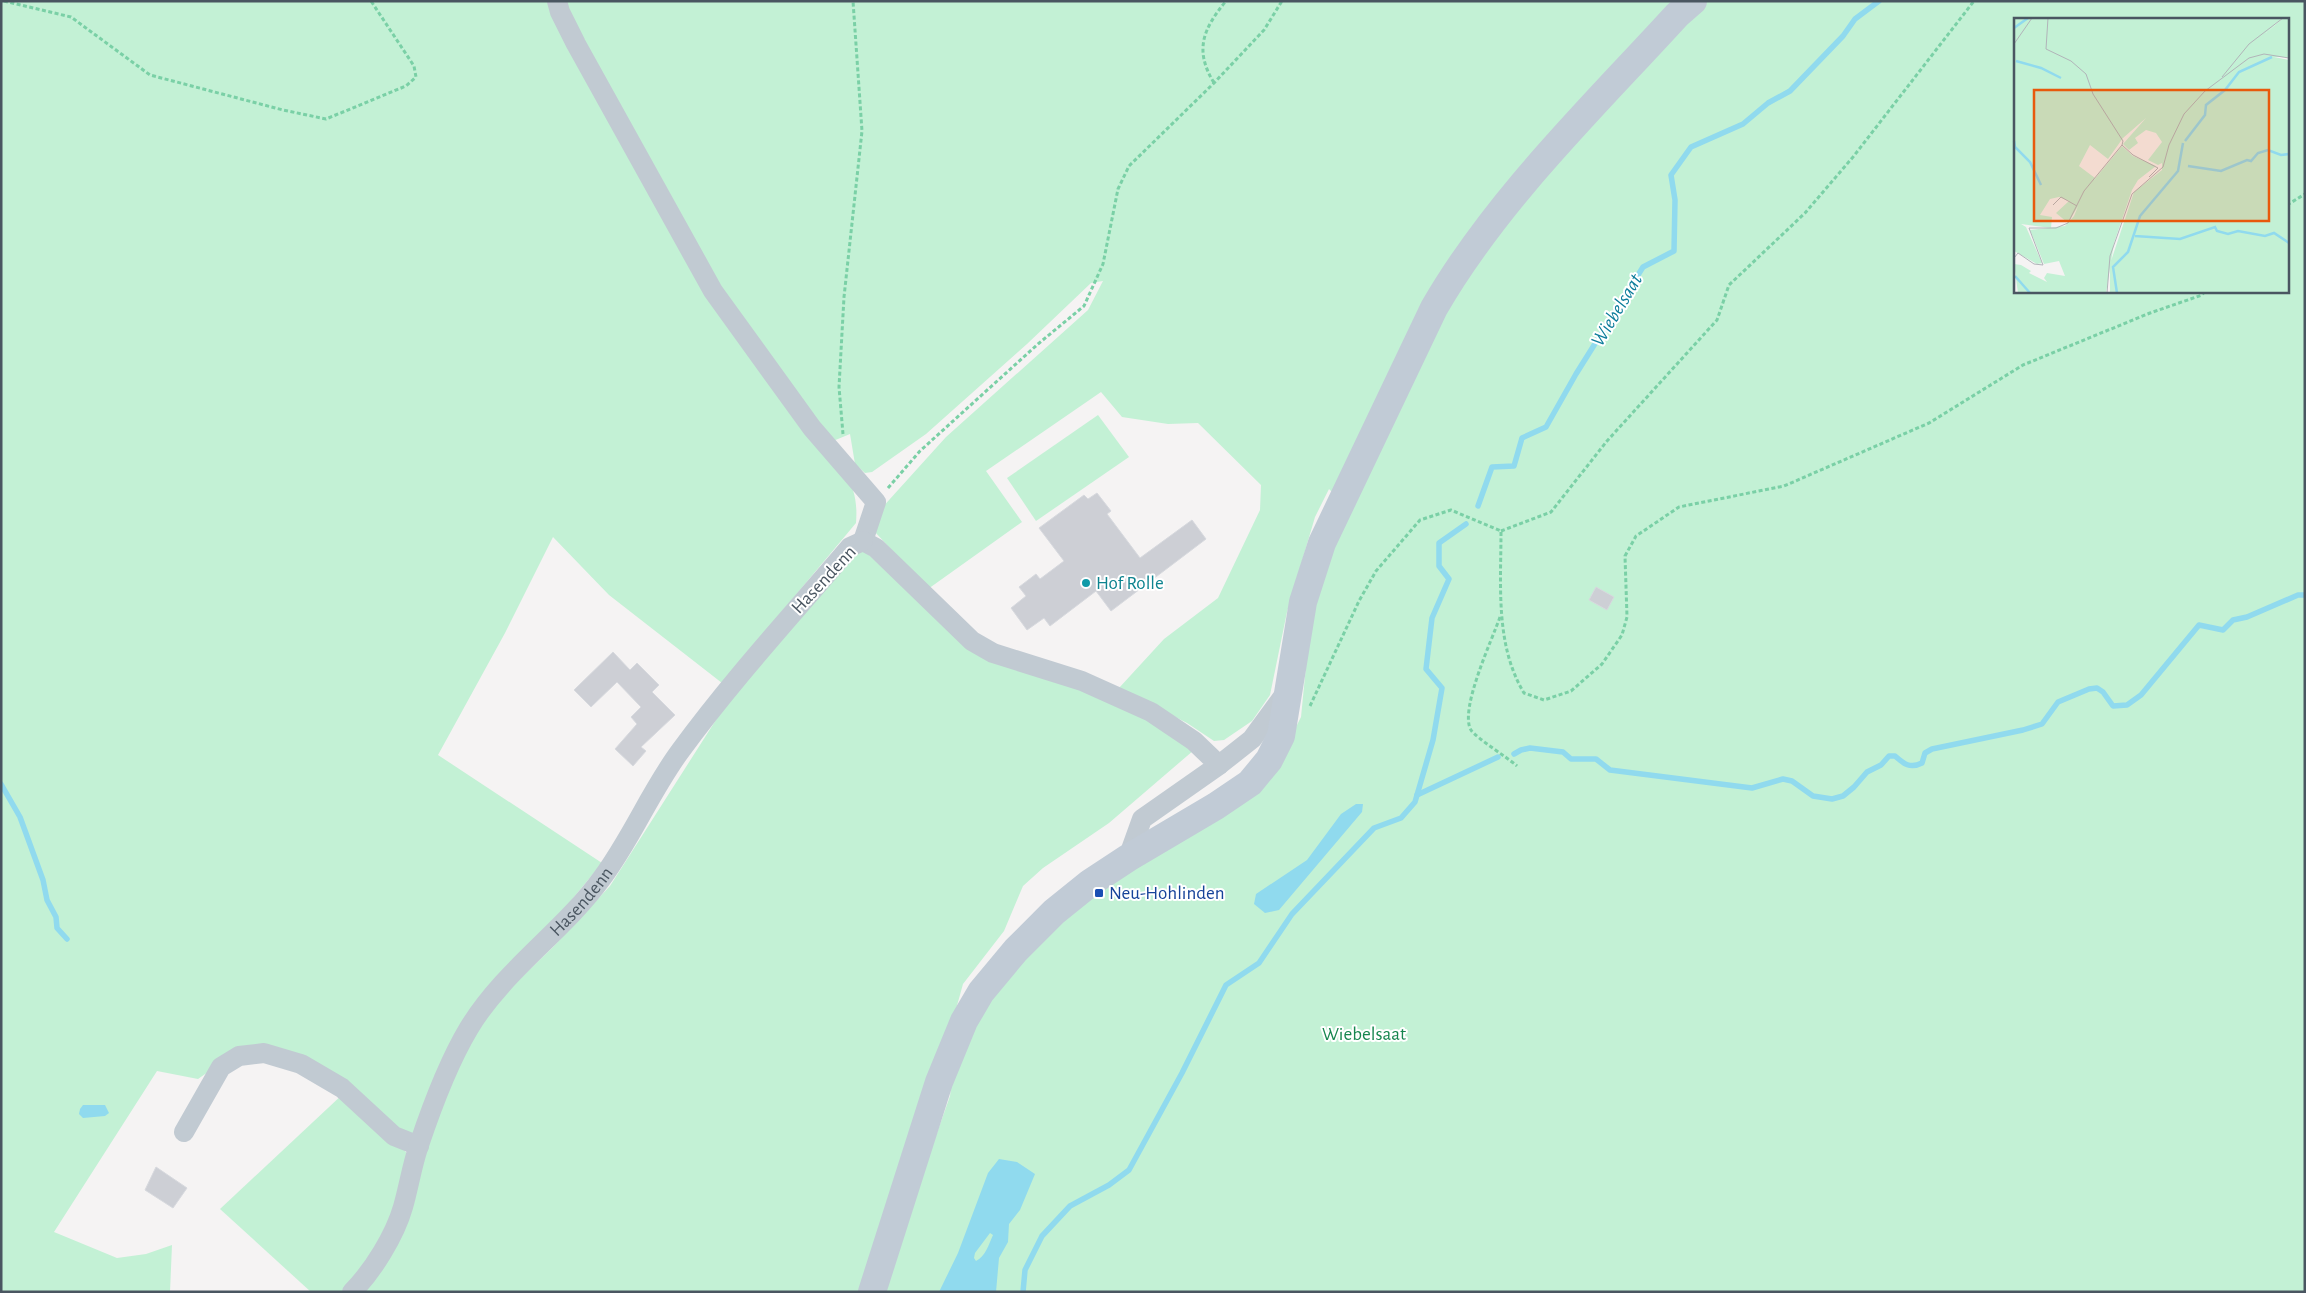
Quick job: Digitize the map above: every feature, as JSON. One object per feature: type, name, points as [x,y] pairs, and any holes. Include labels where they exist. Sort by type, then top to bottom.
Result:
[{"type":"main road","points":[[872,1292],[938,1082],[964,1021],[981,992],[1016,950],[1054,912],[1090,883],[1250,783],[1269,760],[1281,736],[1303,602],[1322,543],[1434,308],[1476,241],[1518,190],[1677,15],[1693,1]]},
{"type":"street","points":[[557,1],[560,12],[576,44],[712,291],[812,428],[876,502],[863,541],[876,548],[972,641],[993,653],[1082,681],[1151,712],[1194,741],[1219,765]]},
{"type":"street","name":"Hasendenn","points":[[352,1292],[364,1280],[379,1259],[403,1210],[418,1146],[450,1066],[469,1028],[489,999],[580,906],[603,878],[679,752],[734,683],[850,547],[863,541]]},
{"type":"street","points":[[1128,858],[1142,819],[1219,765],[1252,739],[1288,689]]},
{"type":"street","points":[[184,1132],[221,1068],[239,1056],[264,1053],[301,1064],[342,1088],[394,1136],[418,1146]]},
{"type":"path","points":[[4,1],[71,17],[150,75],[283,110],[326,119],[406,86],[416,77],[414,66],[371,1]]},
{"type":"path","points":[[845,443],[841,426],[839,387],[844,297],[862,131],[853,1]]},
{"type":"path","points":[[1214,83],[1206,70],[1202,40],[1210,20],[1226,1]]},
{"type":"path","points":[[876,502],[920,451],[1038,344],[1084,306],[1103,264],[1118,189],[1129,166],[1214,83],[1264,30],[1282,1]]},
{"type":"path","points":[[1285,716],[1308,712],[1359,601],[1376,571],[1420,520],[1451,510],[1501,532],[1551,512],[1607,441],[1717,320],[1730,285],[1805,213],[1853,157],[1974,1]]},
{"type":"path","points":[[2288,204],[2305,194]]},
{"type":"path","points":[[1501,532],[1500,616],[1516,679],[1524,693],[1544,700],[1570,691],[1602,664],[1622,635],[1627,617],[1625,556],[1636,536],[1679,507],[1784,486],[1929,423],[2022,365],[2150,313],[2202,295],[2204,292]]},
{"type":"path","points":[[1500,616],[1471,696],[1467,716],[1472,731],[1517,766]]},
{"type":"green space","points":[[1,1],[2305,1],[2305,1292],[881,1292],[950,1096],[953,1070],[979,1007],[1070,909],[1283,753],[1301,717],[1309,636],[1320,582],[1350,510],[1329,489],[1315,517],[1287,612],[1270,695],[1252,721],[1224,740],[1214,741],[1187,723],[1119,688],[1164,639],[1218,598],[1260,510],[1261,485],[1198,423],[1168,424],[1122,417],[1101,392],[986,471],[1022,522],[928,589],[875,532],[880,510],[946,437],[1088,310],[1103,281],[1091,283],[1027,344],[926,434],[872,472],[865,473],[855,464],[850,434],[821,446],[849,480],[855,498],[856,523],[722,683],[609,595],[553,537],[505,633],[438,755],[602,863],[551,925],[486,992],[417,1137],[397,1132],[275,1051],[208,1072],[198,1079],[157,1071],[54,1232],[117,1258],[146,1254],[172,1245],[170,1292],[1,1292]]},
{"type":"green space","points":[[1098,415],[1129,457],[1036,521],[1007,478]]},
{"type":"green space","points":[[864,550],[968,648],[1088,688],[1159,724],[1194,750],[1109,823],[1043,868],[1023,886],[1004,931],[963,984],[938,1074],[865,1292],[361,1292],[456,1066],[495,1003],[553,947],[610,886],[737,687],[847,558]]},
{"type":"green space","points":[[344,1093],[412,1158],[389,1229],[344,1292],[311,1292],[220,1209]]},
{"type":"water","points":[[1356,804],[1363,804],[1362,812],[1279,910],[1265,913],[1254,904],[1256,894],[1307,860],[1341,814]]},
{"type":"water","points":[[83,1105],[105,1105],[109,1113],[105,1116],[83,1118],[79,1114]]},
{"type":"water","points":[[999,1159],[1017,1162],[1035,1174],[1020,1210],[1009,1224],[1008,1242],[999,1258],[996,1292],[939,1292],[958,1253],[988,1173]],"holes":[[[990,1233],[993,1235],[984,1253],[976,1261],[974,1258],[975,1253]]]},
{"type":"building","points":[[1097,493],[1111,511],[1107,514],[1140,558],[1192,520],[1206,539],[1111,611],[1096,591],[1050,626],[1044,618],[1027,630],[1011,608],[1026,596],[1019,587],[1036,574],[1040,579],[1064,561],[1039,528],[1084,495],[1088,499]]},
{"type":"building","points":[[1596,587],[1614,597],[1607,610],[1589,600]]},
{"type":"building","points":[[613,652],[630,670],[637,663],[659,685],[652,692],[675,715],[641,747],[646,751],[633,766],[615,749],[637,724],[631,717],[641,707],[617,682],[591,707],[574,690]]},
{"type":"building","points":[[156,1167],[187,1188],[173,1208],[145,1190]]},
{"type":"waterway","name":"Wiebelsaat","points":[[1478,506],[1492,467],[1514,466],[1522,438],[1546,427],[1576,374],[1643,267],[1674,251],[1675,200],[1671,175],[1691,147],[1743,124],[1768,103],[1790,91],[1843,36],[1855,19],[1879,1]]},
{"type":"waterway","name":"Wiebelsaat","points":[[1023,1292],[1025,1270],[1042,1236],[1070,1206],[1109,1185],[1129,1170],[1182,1073],[1226,985],[1259,963],[1292,914],[1374,828],[1401,818],[1415,802],[1433,740],[1442,688],[1426,669],[1432,618],[1449,579],[1439,566],[1439,543],[1466,524]]},
{"type":"waterway","points":[[1514,754],[1530,748],[1563,752],[1571,759],[1596,759],[1610,770],[1752,788],[1783,779],[1792,781],[1813,796],[1832,799],[1843,796],[1867,772],[1881,765],[1889,756],[1895,756],[1904,763],[1914,766],[1922,763],[1925,753],[1932,749],[2023,730],[2042,724],[2058,702],[2089,689],[2097,688],[2103,692],[2113,706],[2127,705],[2141,695],[2199,625],[2223,630],[2233,620],[2247,617],[2298,595],[2305,595]]},
{"type":"waterway","points":[[1417,795],[1498,757]]},
{"type":"waterway","points":[[1,784],[20,817],[43,880],[47,900],[56,917],[57,928],[67,939]]},
{"type":"place","name":"Hof Rolle","points":[[1086,583]]},
{"type":"place","name":"Neu-Hohlinden","points":[[1099,893]]}]
